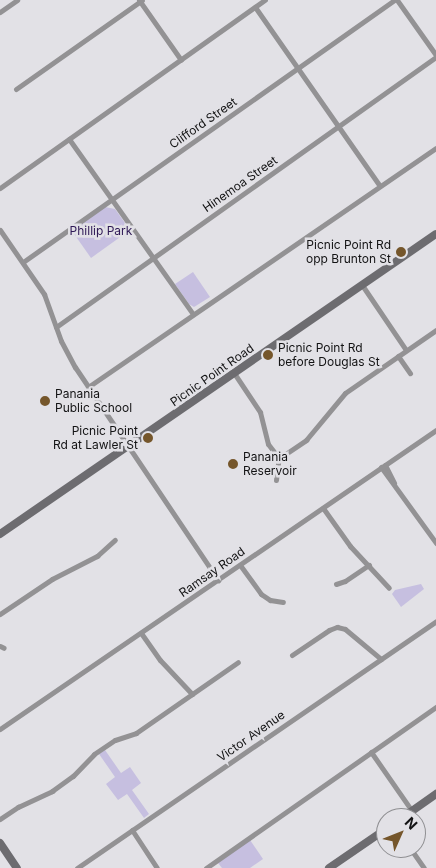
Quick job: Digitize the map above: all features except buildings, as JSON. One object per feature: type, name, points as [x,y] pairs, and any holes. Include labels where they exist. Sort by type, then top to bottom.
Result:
[{"type":"street","points":[[0,12],[17,0]]},
{"type":"street","points":[[0,188],[265,0]]},
{"type":"street","points":[[395,0],[436,56]]},
{"type":"street","name":"Clifford Street","points":[[23,262],[395,0]]},
{"type":"street","points":[[16,89],[140,1],[181,60]]},
{"type":"street","points":[[255,7],[380,186]]},
{"type":"street","name":"Hinemoa Street","points":[[56,327],[436,56]]},
{"type":"street","points":[[69,139],[193,314]]},
{"type":"street","points":[[88,387],[436,148]]},
{"type":"street","points":[[0,230],[44,294],[65,350],[88,387],[218,580]]},
{"type":"street","name":"Picnic Point Road","points":[[0,534],[436,234]]},
{"type":"street","points":[[362,285],[406,350]]},
{"type":"street","points":[[234,373],[258,409],[266,440],[279,455],[287,454],[306,440],[345,392],[436,330]]},
{"type":"street","points":[[398,356],[410,373]]},
{"type":"street","name":"Ramsay Road","points":[[0,728],[436,430]]},
{"type":"street","points":[[276,480],[279,455]]},
{"type":"street","points":[[383,466],[436,543]]},
{"type":"street","points":[[323,508],[350,546],[369,565],[380,581],[389,588]]},
{"type":"street","points":[[0,614],[52,579],[100,554],[115,540]]},
{"type":"street","points":[[240,565],[261,594],[270,600],[283,602]]},
{"type":"street","points":[[336,584],[345,581],[369,565]]},
{"type":"street","name":"Victor Avenue","points":[[77,868],[436,621]]},
{"type":"street","points":[[292,655],[329,630],[337,627],[345,629],[381,659]]},
{"type":"street","points":[[141,633],[160,660],[192,694]]},
{"type":"street","points":[[0,819],[18,807],[52,791],[73,776],[94,754],[115,740],[136,733],[238,662]]},
{"type":"street","points":[[206,868],[436,708]]},
{"type":"street","points":[[371,752],[410,808]]},
{"type":"street","points":[[416,808],[436,794]]},
{"type":"street","points":[[132,830],[157,868]]},
{"type":"street","points":[[329,868],[376,836]]},
{"type":"street","points":[[0,844],[17,868]]},
{"type":"green space","name":"Phillip Park","points":[[105,207],[115,209],[130,230],[91,258],[72,231]]},
{"type":"green space","points":[[193,272],[210,297],[194,307],[189,304],[175,284]]},
{"type":"green space","points":[[421,584],[424,589],[401,607],[392,594],[395,590]]},
{"type":"green space","points":[[105,750],[121,773],[130,767],[141,783],[132,790],[149,814],[144,818],[127,794],[118,800],[106,784],[115,777],[99,754]]},
{"type":"green space","points":[[250,840],[263,859],[250,868],[222,868],[218,863]]},
{"type":"place","name":"Picnic Point Rd opp Brunton St","points":[[401,252]]},
{"type":"place","name":"Picnic Point Rd before Douglas St","points":[[268,355]]},
{"type":"place","name":"Panania Public School","points":[[45,401]]},
{"type":"place","name":"Picnic Point Rd at Lawler St","points":[[148,438]]},
{"type":"place","name":"Panania Reservoir","points":[[233,464]]}]
